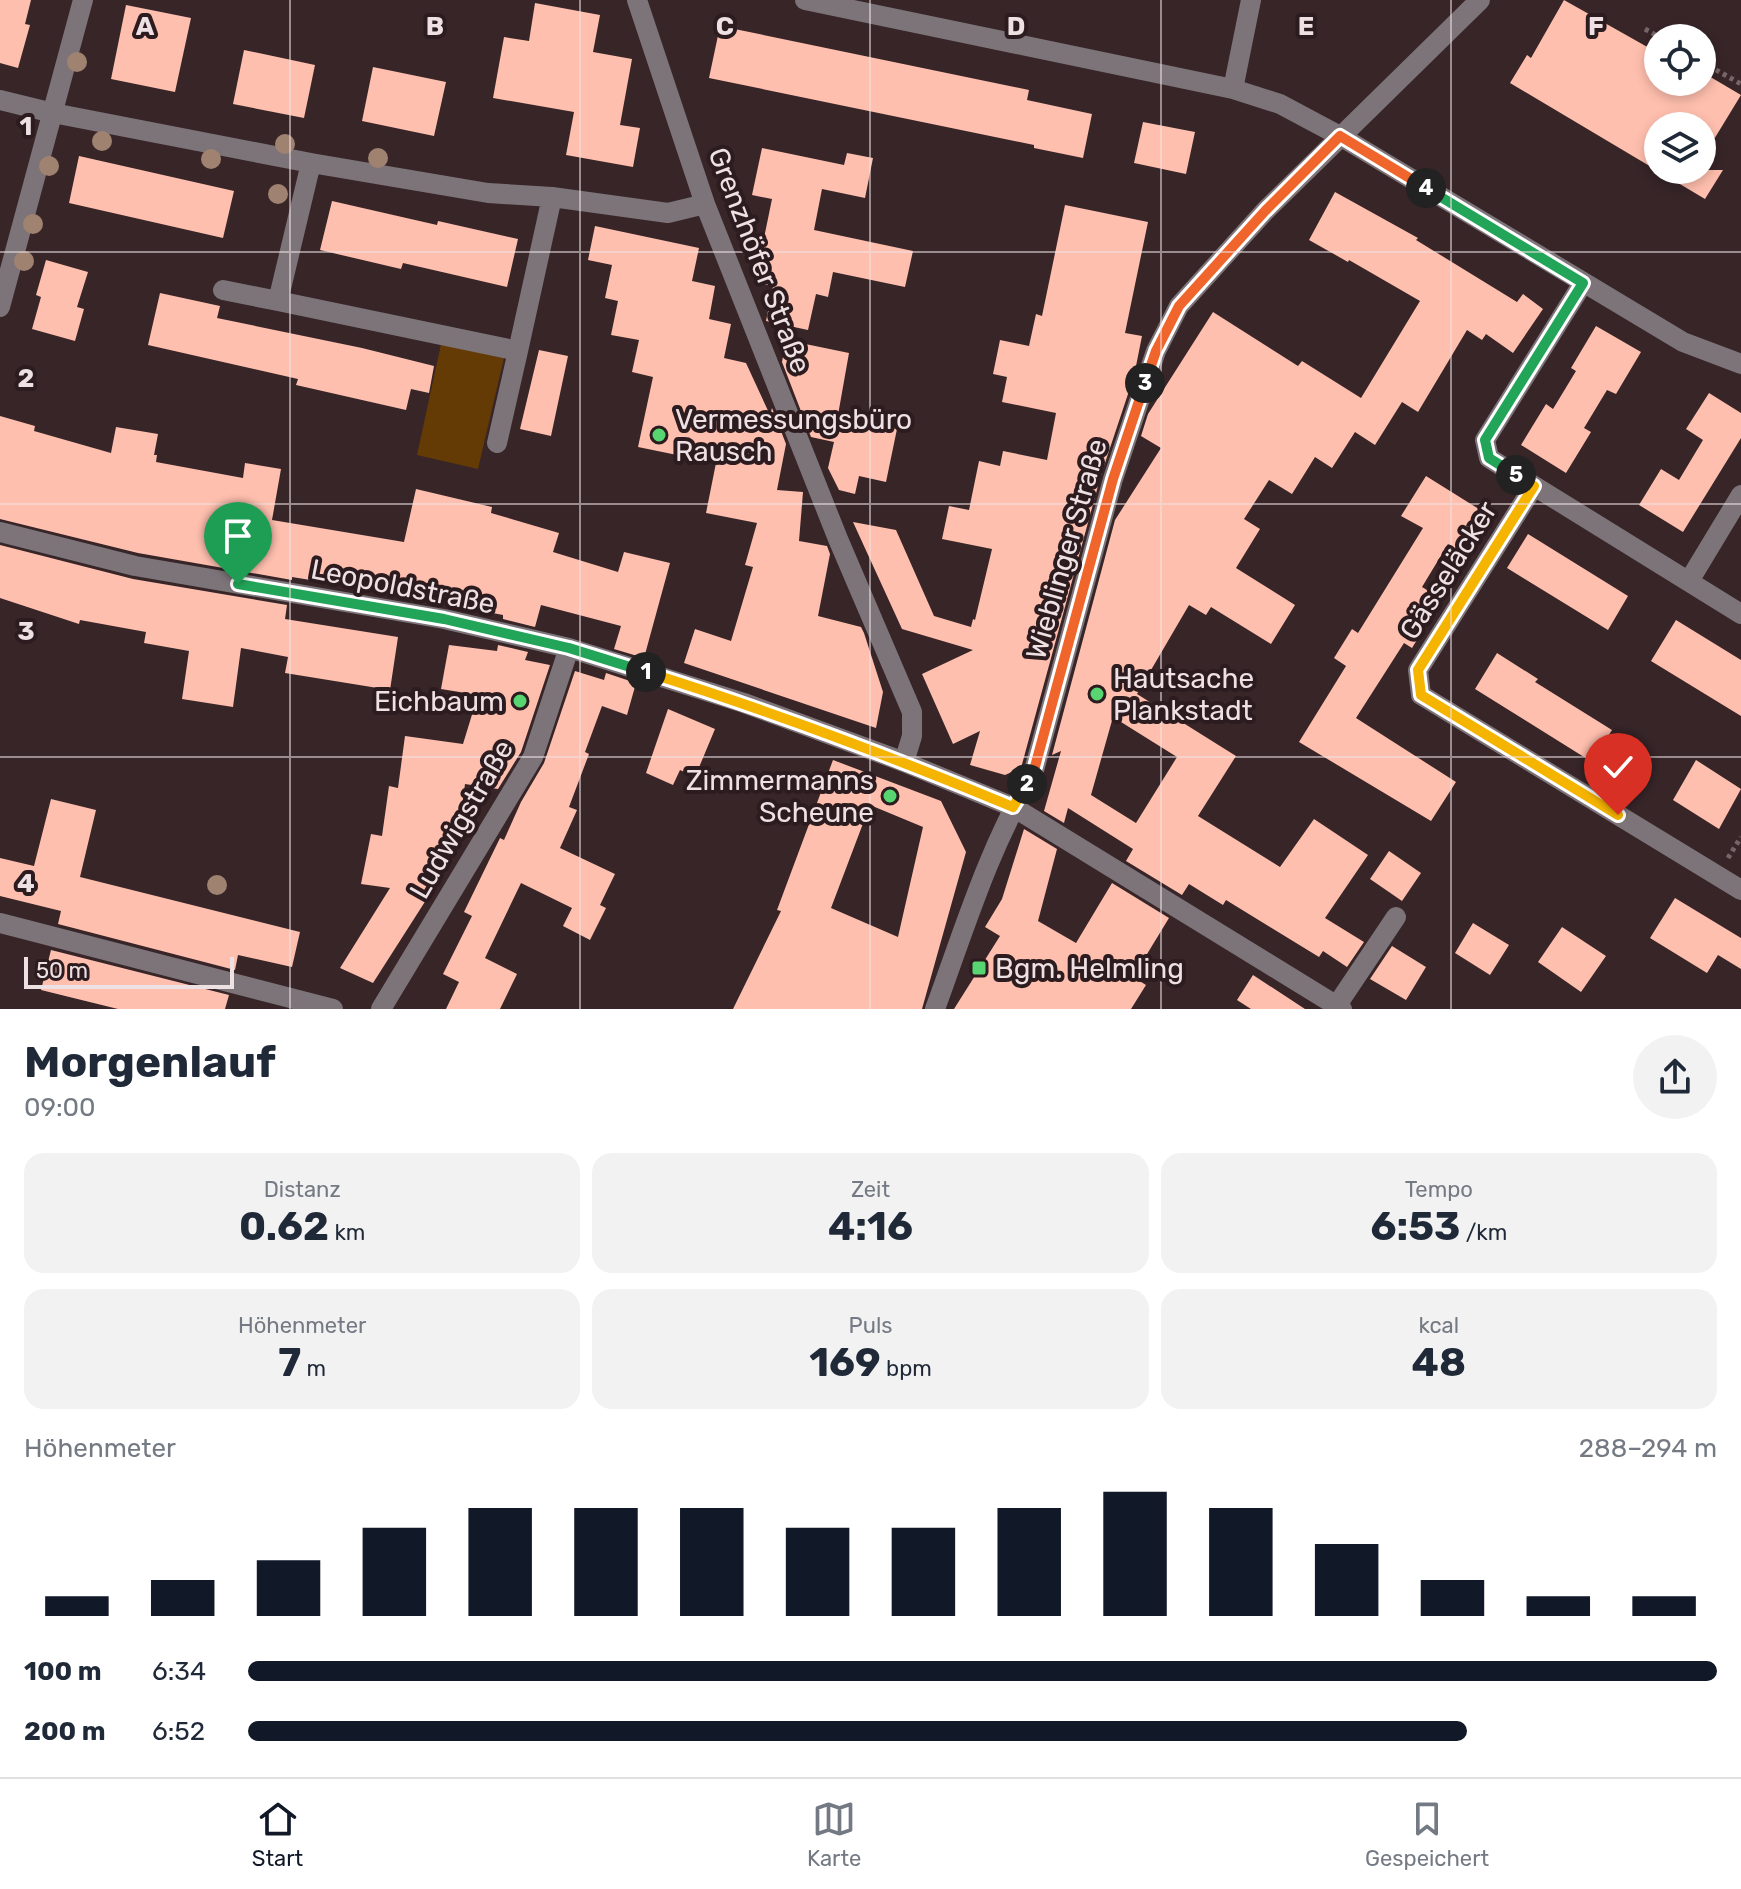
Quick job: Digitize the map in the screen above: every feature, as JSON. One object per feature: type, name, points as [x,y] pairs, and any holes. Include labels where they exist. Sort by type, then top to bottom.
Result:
[{"type":"street","points":[[0,307],[83,0]]},
{"type":"street","name":"Grenzhöfer Straße","points":[[637,0],[705,204],[838,539],[912,712],[912,736],[904,762]]},
{"type":"street","points":[[1233,89],[1251,0]]},
{"type":"street","name":"Wieblinger Straße","points":[[935,1009],[973,902],[1013,807],[1033,774],[1113,479],[1156,351],[1179,306],[1265,211],[1480,0]]},
{"type":"street","points":[[819,2],[1233,89],[1280,104],[1340,136],[1683,342],[1741,364]]},
{"type":"street","points":[[0,100],[311,163],[488,193],[552,197],[668,213],[705,204]]},
{"type":"street","points":[[278,301],[311,163]]},
{"type":"street","points":[[497,443],[552,197]]},
{"type":"street","points":[[1583,283],[1485,440],[1489,458],[1741,614]]},
{"type":"street","points":[[223,290],[518,351]]},
{"type":"street","name":"Gässeläcker","points":[[1534,486],[1418,670],[1421,695],[1741,890]]},
{"type":"street","points":[[1689,581],[1741,495]]},
{"type":"street","name":"Leopoldstraße","points":[[0,532],[135,566],[444,619],[569,648],[744,703],[904,762],[1013,807],[1339,1007]]},
{"type":"street","name":"Ludwigstraße","points":[[381,1009],[533,757],[569,648]]},
{"type":"street","points":[[1339,1007],[1396,917]]},
{"type":"street","points":[[0,923],[333,1009]]},
{"type":"path","points":[[1716,70],[1741,84]]},
{"type":"shaded area","points":[[441,344],[504,358],[478,469],[417,455]]},
{"type":"building","points":[[0,0],[31,0],[25,24],[30,25],[18,68],[0,63]]},
{"type":"building","points":[[1564,0],[1644,45],[1644,96],[1716,96],[1716,80],[1741,95],[1716,136],[1716,112],[1644,112],[1644,163],[1510,83],[1527,55],[1531,58]]},
{"type":"building","points":[[535,3],[600,15],[593,52],[632,59],[620,125],[640,128],[633,167],[566,155],[574,112],[493,98],[504,37],[529,41]]},
{"type":"building","points":[[126,5],[191,18],[175,92],[111,79]]},
{"type":"building","points":[[720,26],[1029,90],[1027,100],[1092,114],[1083,158],[1034,148],[1034,145],[709,78]]},
{"type":"building","points":[[244,50],[315,65],[304,118],[233,104]]},
{"type":"building","points":[[373,67],[446,82],[434,136],[362,121]]},
{"type":"building","points":[[1143,122],[1195,132],[1186,174],[1134,163]]},
{"type":"building","points":[[762,148],[844,165],[847,153],[873,158],[865,198],[822,189],[814,230],[913,251],[905,287],[833,272],[828,297],[816,294],[808,330],[766,321],[773,286],[755,282],[772,199],[752,195]]},
{"type":"building","points":[[79,156],[234,191],[223,238],[69,203]]},
{"type":"building","points":[[1680,184],[1714,184],[1705,199]]},
{"type":"building","points":[[1335,192],[1418,238],[1416,240],[1517,302],[1523,294],[1543,309],[1513,353],[1486,334],[1482,340],[1467,330],[1418,412],[1402,402],[1375,445],[1355,432],[1332,468],[1315,457],[1292,494],[1269,480],[1244,519],[1260,529],[1236,568],[1295,605],[1271,644],[1211,607],[1206,615],[1189,605],[1137,694],[1236,756],[1198,816],[1280,867],[1314,819],[1368,855],[1325,918],[1364,942],[1347,967],[1323,951],[1319,957],[1226,900],[1223,905],[1189,884],[1182,895],[1126,861],[1133,849],[1068,808],[1064,823],[1044,811],[1061,751],[1052,755],[1115,520],[1161,448],[1141,436],[1148,414],[1213,312],[1298,366],[1302,361],[1361,398],[1420,301],[1309,240]],"holes":[[[1113,717],[1177,757],[1136,823],[1091,795]]]},
{"type":"building","points":[[332,201],[437,225],[438,221],[518,239],[507,287],[403,263],[401,269],[320,250]]},
{"type":"building","points":[[1065,205],[1148,222],[1125,333],[1142,336],[1134,376],[1101,475],[1021,768],[1005,775],[970,765],[980,731],[953,744],[922,674],[973,650],[902,629],[853,522],[896,530],[934,616],[971,627],[992,549],[942,539],[949,506],[969,510],[979,461],[1000,466],[1003,451],[1047,460],[1056,413],[1002,402],[1007,377],[993,374],[1000,340],[1029,346],[1036,314],[1042,316]]},
{"type":"building","points":[[595,226],[699,248],[692,281],[715,286],[709,319],[731,324],[724,358],[746,363],[770,415],[772,408],[786,444],[777,490],[803,492],[799,541],[827,546],[830,554],[818,616],[861,627],[864,633],[883,692],[876,728],[684,663],[695,629],[731,641],[753,567],[745,565],[757,523],[706,513],[716,463],[638,447],[653,377],[632,372],[639,340],[611,335],[618,301],[605,298],[612,265],[588,260]]},
{"type":"building","points":[[46,260],[88,272],[77,307],[84,309],[75,341],[32,329],[41,297],[36,295]]},
{"type":"building","points":[[160,293],[220,306],[217,318],[434,366],[429,393],[411,389],[406,410],[296,385],[298,379],[148,345]]},
{"type":"building","points":[[1596,326],[1641,352],[1616,394],[1607,390],[1584,428],[1591,432],[1566,473],[1521,445],[1546,404],[1553,409],[1576,371],[1571,368]]},
{"type":"building","points":[[786,340],[849,353],[838,415],[897,429],[886,482],[859,476],[855,494],[839,490],[828,468],[834,442],[811,437],[782,362]]},
{"type":"building","points":[[539,350],[568,356],[551,436],[520,429]]},
{"type":"building","points":[[1709,393],[1741,413],[1741,438],[1683,532],[1639,505],[1661,469],[1679,480],[1703,440],[1686,429]]},
{"type":"building","points":[[0,416],[35,426],[34,431],[111,453],[116,427],[158,434],[154,455],[157,455],[156,462],[243,478],[245,463],[281,469],[272,520],[404,542],[416,489],[492,507],[491,513],[559,533],[553,552],[618,572],[624,552],[670,563],[644,658],[614,649],[621,626],[541,605],[535,627],[503,619],[503,615],[452,605],[138,553],[0,519]]},
{"type":"building","points":[[1426,476],[1482,511],[1458,550],[1448,544],[1422,587],[1442,599],[1412,648],[1404,643],[1356,718],[1456,782],[1431,821],[1299,742],[1346,666],[1334,658],[1352,629],[1358,633],[1423,528],[1401,516]]},
{"type":"building","points":[[1528,534],[1628,596],[1608,630],[1507,568]]},
{"type":"building","points":[[0,545],[133,579],[287,605],[285,619],[398,637],[390,690],[285,673],[288,657],[241,648],[233,707],[182,699],[189,651],[144,643],[146,632],[80,620],[79,624],[0,598]]},
{"type":"building","points":[[1676,620],[1741,660],[1741,716],[1651,661]]},
{"type":"building","points":[[449,645],[497,651],[498,645],[528,652],[525,660],[550,665],[521,752],[498,789],[465,784],[458,836],[443,834],[435,886],[373,983],[340,968],[390,888],[361,884],[371,834],[382,836],[389,786],[398,788],[405,736],[463,744],[478,695],[441,689]]},
{"type":"building","points":[[1497,653],[1538,679],[1535,682],[1612,730],[1592,762],[1475,689]]},
{"type":"building","points":[[575,671],[604,680],[606,673],[636,683],[627,715],[602,706],[585,752],[589,754],[569,807],[577,810],[560,848],[615,874],[600,905],[606,908],[590,940],[563,926],[572,908],[521,883],[485,958],[517,974],[500,1009],[446,1009],[459,982],[443,974],[472,916],[464,912],[500,838],[504,840],[521,802],[544,763]]},
{"type":"building","points":[[668,709],[715,729],[695,777],[680,770],[673,785],[646,773]]},
{"type":"building","points":[[833,760],[941,801],[966,852],[922,1009],[733,1009],[781,911],[777,910]],"holes":[[[870,805],[923,827],[898,937],[831,908]]]},
{"type":"building","points":[[1696,760],[1741,789],[1719,829],[1673,800]]},
{"type":"building","points":[[51,799],[96,810],[80,877],[300,932],[292,967],[238,955],[235,970],[58,924],[61,911],[0,896],[0,858],[34,866]]},
{"type":"building","points":[[1024,829],[1057,849],[1038,921],[1076,943],[1112,883],[1169,918],[1133,977],[1146,985],[1131,1009],[954,1009],[1000,936],[985,927],[1002,899]]},
{"type":"building","points":[[1389,851],[1421,873],[1402,901],[1370,879]]},
{"type":"building","points":[[1675,898],[1741,938],[1741,969],[1718,955],[1707,973],[1650,938]]},
{"type":"building","points":[[1473,923],[1509,945],[1490,975],[1455,953]]},
{"type":"building","points":[[1562,927],[1606,956],[1581,992],[1538,962]]},
{"type":"building","points":[[1392,946],[1426,967],[1406,1000],[1370,979]]},
{"type":"building","points":[[51,950],[229,995],[225,1009],[118,1009],[41,990]]},
{"type":"building","points":[[1253,975],[1305,1009],[1251,1009],[1237,1000]]},
{"type":"place","name":"Vermessungsbüro Rausch","points":[[659,435]]},
{"type":"place","name":"Hautsache Plankstadt","points":[[1097,694]]},
{"type":"place","name":"Eichbaum","points":[[520,701]]},
{"type":"place","name":"Zimmermanns Scheune","points":[[890,796]]},
{"type":"place","name":"Bgm. Helmling","points":[[979,968]]},
{"type":"route","points":[[238,584],[444,619],[569,648],[744,703],[904,762],[1013,807],[1033,774],[1113,479],[1156,351],[1179,306],[1265,211],[1340,136],[1583,283],[1485,440],[1489,458],[1534,486],[1418,670],[1421,695],[1618,815]]}]
